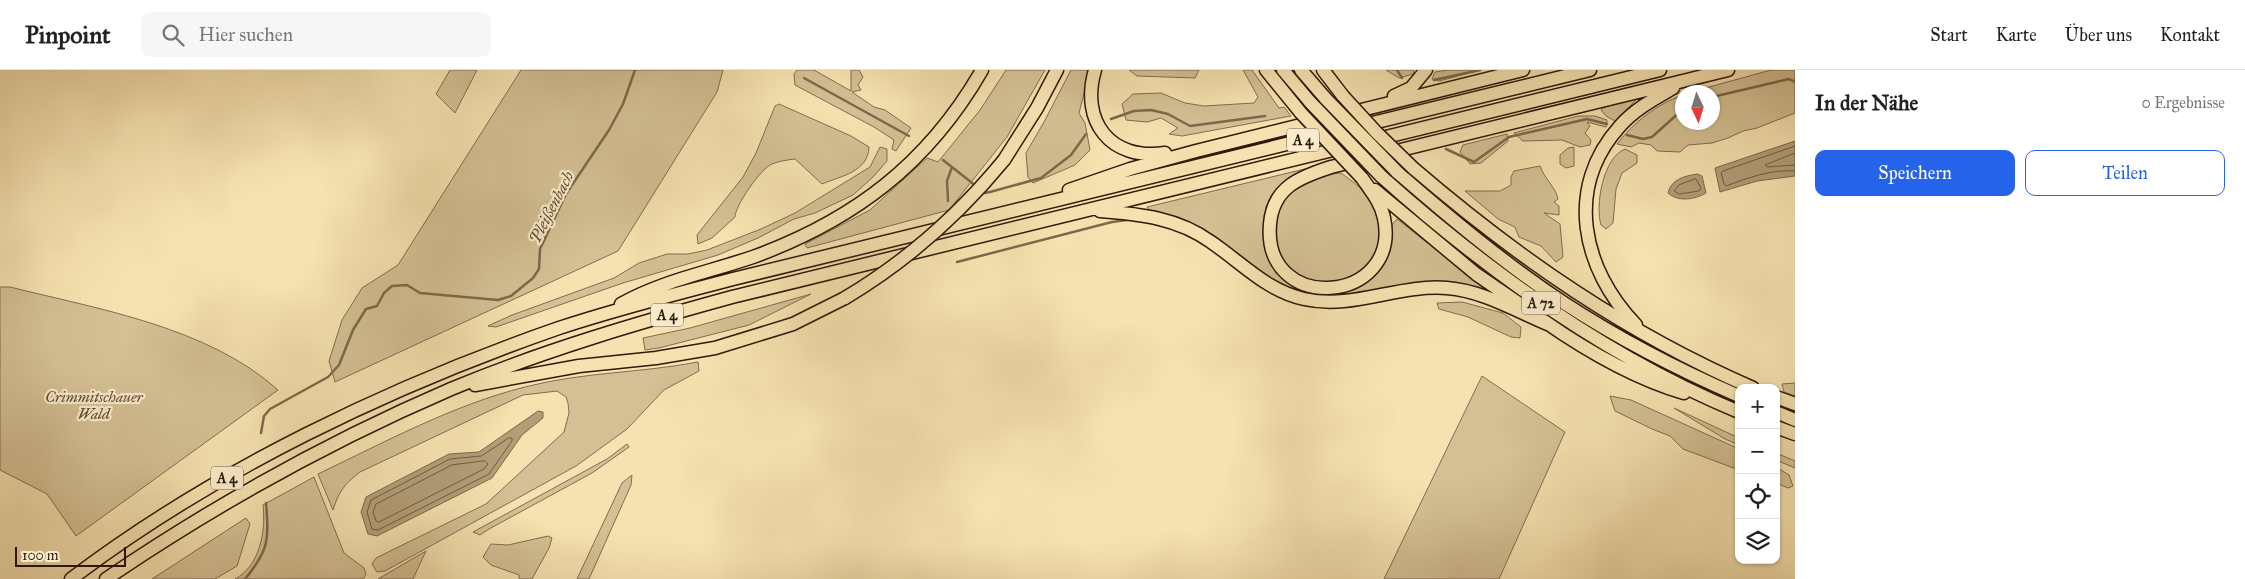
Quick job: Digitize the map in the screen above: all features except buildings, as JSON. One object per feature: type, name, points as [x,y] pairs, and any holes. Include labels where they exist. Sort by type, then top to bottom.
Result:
[{"type":"highway","points":[[601,315],[637,295],[782,245],[813,232],[858,207],[904,170],[924,150],[954,114],[982,70]]},
{"type":"highway","points":[[453,389],[506,381],[579,366],[656,358],[715,348],[793,324],[845,298],[883,275],[930,239],[963,207],[1004,160],[1034,114],[1057,70]]},
{"type":"highway","points":[[1095,70],[1090,98],[1092,111],[1096,123],[1105,136],[1116,145],[1130,152],[1142,154],[1196,151]]},
{"type":"highway","points":[[1266,70],[1324,140],[1362,178],[1476,274],[1550,325],[1606,360],[1666,388],[1720,404]]},
{"type":"highway","name":"A 72","points":[[1283,70],[1310,102],[1381,176],[1459,243],[1549,308],[1610,347],[1667,379],[1735,410]]},
{"type":"highway","name":"A 72","points":[[1301,70],[1326,99],[1397,172],[1459,224],[1526,276],[1565,304],[1667,362],[1735,394]]},
{"type":"highway","points":[[1323,70],[1343,96],[1413,168],[1504,243],[1572,290],[1648,337],[1745,384]]},
{"type":"highway","points":[[1359,110],[1399,95],[1410,88],[1426,70]]},
{"type":"highway","points":[[1015,210],[1130,169],[1523,70]]},
{"type":"highway","name":"A 4","points":[[71,579],[144,528],[197,495],[313,432],[383,398],[482,357],[601,315],[733,279],[1590,70]]},
{"type":"highway","name":"A 4","points":[[106,579],[191,523],[276,473],[366,428],[453,389],[532,358],[670,314],[1660,70]]},
{"type":"highway","points":[[1362,178],[1380,205],[1384,218],[1386,235],[1377,260],[1361,278],[1349,285],[1336,288],[1322,288],[1298,281],[1280,266],[1269,238],[1274,204],[1288,186],[1306,175],[1331,166],[1728,70]]},
{"type":"highway","points":[[1648,337],[1617,304],[1597,270],[1586,228],[1586,207],[1590,183],[1609,139],[1637,110],[1689,80]]},
{"type":"highway","points":[[1088,210],[1142,214],[1161,218],[1189,229],[1210,241],[1262,282],[1280,291],[1304,299],[1346,302],[1410,290],[1446,288],[1484,296],[1550,325]]},
{"type":"highway","points":[[1780,398],[1795,404]]},
{"type":"highway","points":[[1780,414],[1795,420]]},
{"type":"highway","points":[[1779,429],[1795,434]]},
{"type":"green space","points":[[450,70],[477,70],[455,113],[436,94]]},
{"type":"green space","points":[[521,70],[723,70],[717,92],[618,251],[335,382],[329,361],[342,320],[362,288],[398,265]]},
{"type":"green space","points":[[797,70],[814,70],[851,91],[851,70],[859,70],[863,77],[858,85],[861,90],[852,92],[874,107],[885,110],[911,128],[896,151],[892,149],[894,140],[874,127],[795,85],[794,74]]},
{"type":"green space","points":[[1006,70],[1045,70],[1007,137],[949,210],[807,248],[805,244],[870,210],[927,158],[938,162],[980,110]]},
{"type":"green space","points":[[1071,70],[1090,70],[1079,113],[1085,123],[1090,150],[1075,165],[1033,183],[1028,177],[1026,153]]},
{"type":"green space","points":[[1129,70],[1199,70],[1195,78],[1137,76]]},
{"type":"green space","points":[[1243,70],[1252,70],[1279,108],[1284,107],[1291,116],[1182,136],[1169,134],[1178,128],[1161,118],[1147,122],[1126,120],[1122,104],[1133,94],[1161,93],[1185,103],[1204,106],[1254,103],[1258,97]]},
{"type":"green space","points":[[1386,70],[1414,70],[1413,74],[1399,78]]},
{"type":"green space","points":[[1481,70],[1439,81],[1432,79],[1435,72]]},
{"type":"green space","points":[[1771,70],[1795,70],[1795,113],[1712,143],[1688,145],[1680,152],[1657,151],[1651,145],[1639,143],[1631,147],[1617,144],[1646,115],[1675,98],[1675,130],[1720,130],[1720,85],[1716,85]]},
{"type":"green space","points":[[1638,98],[1615,121],[1606,116],[1601,110],[1607,105]]},
{"type":"green space","points":[[779,104],[851,136],[869,147],[864,162],[852,172],[822,184],[795,159],[772,164],[762,172],[749,188],[739,205],[735,217],[712,238],[698,244],[697,235],[743,177],[756,153],[775,106]]},
{"type":"green space","points":[[1578,116],[1595,116],[1607,120],[1606,127],[1587,122],[1590,126],[1585,133],[1591,140],[1590,145],[1580,147],[1562,140],[1523,141],[1514,133]]},
{"type":"green space","points":[[1507,134],[1508,141],[1481,163],[1470,164],[1460,152],[1463,145]]},
{"type":"green space","points":[[880,147],[887,149],[887,161],[873,177],[853,195],[815,213],[794,219],[758,238],[718,255],[623,283],[496,327],[488,326],[512,315],[614,278],[639,263],[667,254],[688,254],[707,250],[761,229],[795,213],[870,167]]},
{"type":"green space","points":[[1574,147],[1574,166],[1566,168],[1560,164],[1560,155],[1568,148]]},
{"type":"green space","points":[[1625,149],[1637,155],[1637,163],[1622,173],[1616,189],[1613,223],[1606,229],[1601,225],[1599,216],[1602,183],[1611,162],[1617,154]]},
{"type":"green space","points":[[1317,166],[1286,180],[1272,194],[1266,207],[1263,234],[1268,254],[1279,272],[1336,292],[1361,284],[1390,227],[1397,219],[1485,288],[1454,283],[1430,282],[1344,296],[1315,294],[1289,287],[1264,275],[1215,236],[1189,222],[1149,210],[1147,207]]},
{"type":"green space","points":[[1540,166],[1558,199],[1554,202],[1559,206],[1559,215],[1544,213],[1560,224],[1563,257],[1556,262],[1541,246],[1519,237],[1515,227],[1498,219],[1465,191],[1500,191],[1511,185],[1511,177],[1514,171]]},
{"type":"green space","points":[[1341,173],[1360,188],[1372,202],[1379,223],[1379,237],[1376,250],[1360,271],[1334,283],[1317,284],[1293,272],[1279,252],[1274,242],[1276,218],[1280,205],[1292,190],[1304,182],[1318,177]]},
{"type":"green space","name":"Crimmitschauer Wald","points":[[0,287],[10,287],[151,323],[219,350],[250,368],[278,390],[76,536],[47,494],[0,470]]},
{"type":"green space","points":[[811,294],[749,325],[645,350],[643,338],[690,328]]},
{"type":"green space","points":[[1462,302],[1503,313],[1521,327],[1520,338],[1511,337],[1468,317],[1439,309],[1437,303]]},
{"type":"green space","points":[[698,362],[699,371],[664,390],[627,429],[576,466],[385,571],[377,572],[372,564],[376,558],[486,504],[564,432],[569,413],[566,397],[557,391],[523,395],[360,472],[343,489],[337,498],[333,510],[318,474],[446,414],[525,387],[568,378]]},
{"type":"green space","points":[[1482,376],[1565,432],[1499,579],[1384,579]]},
{"type":"green space","points":[[1795,383],[1795,396],[1784,392],[1782,384]]},
{"type":"green space","points":[[1610,396],[1631,400],[1735,447],[1735,468],[1683,449],[1670,436],[1615,411]]},
{"type":"green space","points":[[1674,408],[1735,436],[1735,443]]},
{"type":"green space","points":[[627,444],[629,447],[592,473],[480,535],[473,532],[607,459]]},
{"type":"green space","points":[[1780,455],[1795,461],[1795,468],[1780,462]]},
{"type":"green space","points":[[1780,469],[1789,475],[1793,486],[1788,488],[1780,485]]},
{"type":"green space","points":[[632,475],[631,485],[589,579],[577,579],[622,483]]},
{"type":"green space","points":[[314,477],[344,553],[364,568],[366,574],[363,579],[235,579],[250,566],[260,547],[264,515],[263,505]]},
{"type":"green space","points":[[246,518],[250,524],[237,566],[215,579],[152,579]]},
{"type":"green space","points":[[548,536],[552,538],[549,548],[532,579],[519,579],[519,575],[491,565],[483,557],[491,544],[508,545]]},
{"type":"green space","points":[[426,551],[413,579],[378,579]]},
{"type":"water","points":[[1795,141],[1795,176],[1757,181],[1720,192],[1715,168]]},
{"type":"water","points":[[1697,174],[1702,176],[1706,193],[1696,197],[1681,199],[1668,193],[1675,181]]},
{"type":"water","points":[[538,411],[543,412],[543,418],[522,435],[492,478],[377,536],[368,534],[361,512],[366,497],[449,454],[479,452]]},
{"type":"waterway","name":"Pleißenbach","points":[[261,433],[264,416],[270,409],[328,377],[339,365],[353,330],[366,309],[377,306],[384,293],[392,286],[407,285],[420,293],[498,300],[511,296],[533,278],[539,269],[540,249],[566,194],[609,130],[623,104],[635,70]]},
{"type":"waterway","points":[[1397,70],[1402,78]]},
{"type":"waterway","points":[[1434,80],[1480,70]]},
{"type":"waterway","points":[[804,78],[909,136]]},
{"type":"waterway","points":[[1720,95],[1789,79],[1795,82]]},
{"type":"waterway","points":[[1111,119],[1134,111],[1151,110],[1168,114],[1190,126],[1265,116]]},
{"type":"waterway","points":[[1627,135],[1643,139],[1652,137],[1675,116]]},
{"type":"waterway","points":[[1446,149],[1474,162],[1509,137],[1587,119],[1607,124]]},
{"type":"waterway","points":[[982,191],[985,193],[990,192],[1041,178],[1071,155],[1086,134]]},
{"type":"waterway","points":[[943,160],[976,186]]},
{"type":"waterway","points":[[948,201],[947,181],[952,167]]},
{"type":"waterway","points":[[957,262],[1112,222],[1127,220]]},
{"type":"waterway","name":"Pleißenbach","points":[[245,579],[259,560],[266,544],[266,503]]}]
